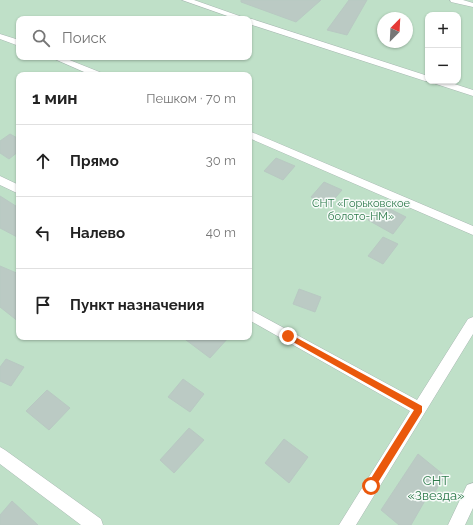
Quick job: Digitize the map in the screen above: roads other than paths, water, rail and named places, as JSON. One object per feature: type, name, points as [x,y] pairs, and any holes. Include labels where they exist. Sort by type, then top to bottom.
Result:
[{"type":"lane","points":[[186,0],[235,16]]},
{"type":"lane","points":[[454,0],[473,5]]},
{"type":"lane","points":[[252,21],[425,77]]},
{"type":"lane","points":[[0,36],[16,42]]},
{"type":"lane","points":[[62,60],[92,72]]},
{"type":"lane","points":[[445,84],[473,93]]},
{"type":"lane","points":[[252,135],[473,231]]},
{"type":"lane","points":[[0,180],[16,188]]},
{"type":"lane","points":[[252,316],[420,409]]},
{"type":"lane","points":[[347,525],[473,323]]},
{"type":"lane","points":[[0,455],[95,525]]},
{"type":"lane","points":[[456,525],[473,492]]},
{"type":"park label","name":"СНТ «Горьковское болото-НМ»","points":[[361,209]]},
{"type":"park label","name":"СНТ «Звезда»","points":[[436,488]]}]
